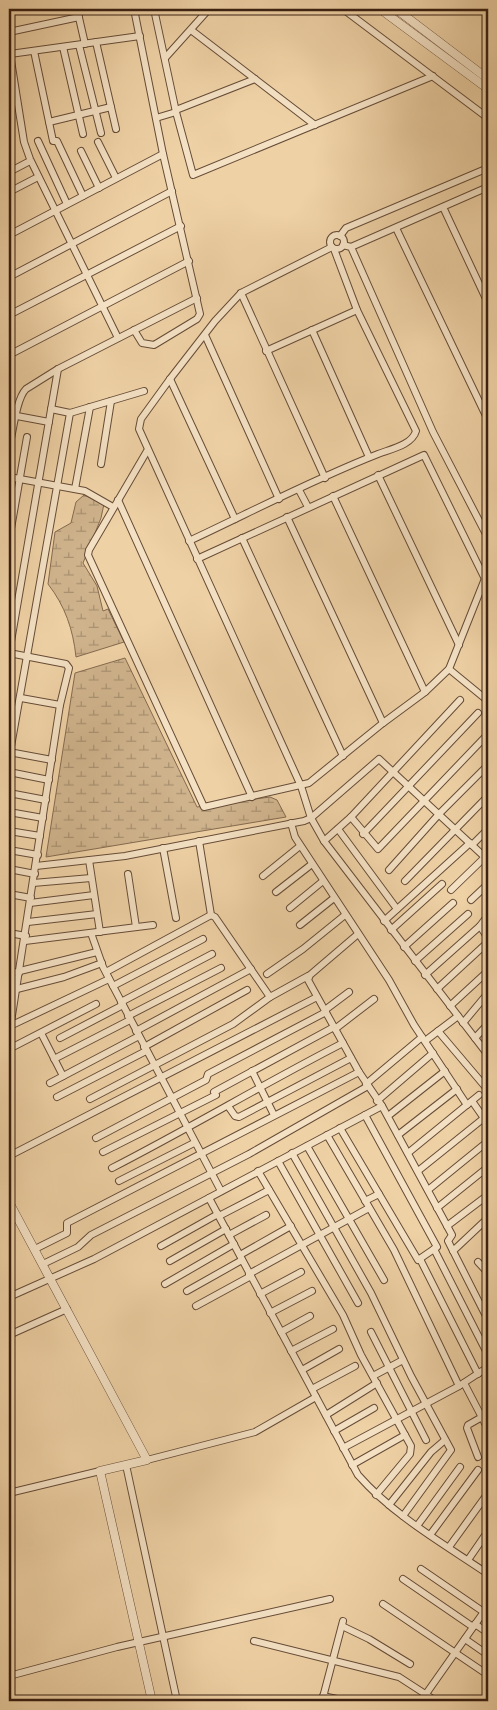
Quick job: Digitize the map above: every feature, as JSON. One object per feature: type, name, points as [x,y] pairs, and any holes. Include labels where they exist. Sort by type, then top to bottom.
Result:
[{"type":"street","points":[[9,10],[16,9]]},
{"type":"street","points":[[77,9],[82,44],[101,132]]},
{"type":"street","points":[[134,9],[160,117],[164,154],[182,226],[200,314],[198,319],[154,345],[142,343],[134,330]]},
{"type":"street","points":[[154,9],[174,112],[193,176],[433,76]]},
{"type":"street","points":[[164,58],[210,9]]},
{"type":"street","points":[[343,9],[488,118]]},
{"type":"street","points":[[380,9],[488,89]]},
{"type":"street","points":[[396,9],[488,78]]},
{"type":"street","points":[[9,32],[79,17]]},
{"type":"street","points":[[190,30],[315,125]]},
{"type":"street","points":[[118,338],[30,161],[24,142],[9,51],[34,51],[140,36]]},
{"type":"street","points":[[96,42],[116,129]]},
{"type":"street","points":[[63,47],[83,134]]},
{"type":"street","points":[[34,51],[53,141],[57,141],[83,196]]},
{"type":"street","points":[[160,117],[255,79]]},
{"type":"street","points":[[9,94],[16,95]]},
{"type":"street","points":[[49,122],[111,107]]},
{"type":"street","points":[[38,142],[67,204]]},
{"type":"street","points":[[98,142],[116,178]]},
{"type":"street","points":[[81,151],[99,188]]},
{"type":"street","points":[[9,235],[164,154]]},
{"type":"street","points":[[9,172],[30,161]]},
{"type":"street","points":[[189,541],[369,457],[411,440],[416,431],[357,310],[330,242],[333,238],[340,236],[346,228],[488,168]]},
{"type":"street","points":[[9,192],[38,177]]},
{"type":"street","points":[[343,245],[351,247],[488,187]]},
{"type":"street","points":[[9,277],[172,191]]},
{"type":"street","points":[[443,207],[488,303]]},
{"type":"street","points":[[9,315],[182,226]]},
{"type":"street","points":[[396,228],[488,420]]},
{"type":"street","points":[[340,236],[344,240],[343,245],[339,249],[333,248],[241,293],[170,379],[139,425],[147,451],[301,786],[311,818],[324,841],[488,1055]]},
{"type":"street","points":[[351,247],[433,432],[488,538]]},
{"type":"street","points":[[9,356],[189,261]]},
{"type":"street","points":[[241,293],[325,478]]},
{"type":"street","points":[[9,448],[22,393],[58,369],[197,298]]},
{"type":"street","points":[[266,351],[357,310]]},
{"type":"street","points":[[312,330],[369,457]]},
{"type":"street","points":[[205,335],[280,499]]},
{"type":"street","points":[[9,1035],[11,1009],[20,972],[60,704],[68,666],[9,654],[58,369]]},
{"type":"street","points":[[170,379],[235,519]]},
{"type":"street","points":[[51,410],[70,413],[144,391]]},
{"type":"street","points":[[101,464],[111,401]]},
{"type":"street","points":[[75,489],[90,407]]},
{"type":"street","points":[[52,760],[9,752],[21,698],[70,413]]},
{"type":"street","points":[[17,416],[49,422]]},
{"type":"street","points":[[9,540],[27,437]]},
{"type":"street","points":[[147,451],[89,550],[89,558],[202,805],[207,808],[309,784],[424,692],[449,669],[488,571]]},
{"type":"street","points":[[197,559],[423,455],[426,456],[485,579]]},
{"type":"street","points":[[378,475],[459,645]]},
{"type":"street","points":[[9,477],[75,489],[100,498],[113,507]]},
{"type":"street","points":[[299,490],[308,507]]},
{"type":"street","points":[[333,496],[424,692]]},
{"type":"street","points":[[118,500],[252,797]]},
{"type":"street","points":[[287,517],[383,723]]},
{"type":"street","points":[[242,538],[343,756]]},
{"type":"street","points":[[449,669],[488,701]]},
{"type":"street","points":[[21,698],[60,704]]},
{"type":"street","points":[[324,841],[351,817],[460,700]]},
{"type":"street","points":[[363,834],[478,713]]},
{"type":"street","points":[[351,817],[363,834],[378,848],[488,734]]},
{"type":"street","points":[[36,866],[163,848],[311,818],[378,759],[487,859],[452,890]]},
{"type":"street","points":[[389,870],[488,765]]},
{"type":"street","points":[[9,772],[49,780]]},
{"type":"street","points":[[9,793],[46,800]]},
{"type":"street","points":[[405,881],[488,796]]},
{"type":"street","points":[[9,812],[43,818]]},
{"type":"street","points":[[291,823],[300,846],[388,980],[423,1039],[457,1089],[488,1124]]},
{"type":"street","points":[[338,829],[397,909]]},
{"type":"street","points":[[384,921],[488,829]]},
{"type":"street","points":[[9,831],[40,836]]},
{"type":"street","points":[[199,841],[211,915],[214,916],[270,997]]},
{"type":"street","points":[[263,876],[300,846]]},
{"type":"street","points":[[163,848],[176,918]]},
{"type":"street","points":[[9,850],[38,855]]},
{"type":"street","points":[[88,860],[100,932]]},
{"type":"street","points":[[276,892],[312,864]]},
{"type":"street","points":[[9,869],[35,874]]},
{"type":"street","points":[[128,874],[136,927]]},
{"type":"street","points":[[34,883],[91,878]]},
{"type":"street","points":[[290,908],[323,881]]},
{"type":"street","points":[[391,930],[442,884]]},
{"type":"street","points":[[471,900],[488,884]]},
{"type":"street","points":[[9,894],[31,901],[94,895]]},
{"type":"street","points":[[300,925],[334,898]]},
{"type":"street","points":[[404,947],[453,903]]},
{"type":"street","points":[[28,922],[97,914]]},
{"type":"street","points":[[415,961],[468,914]]},
{"type":"street","points":[[106,972],[211,915]]},
{"type":"street","points":[[267,974],[303,949],[345,915]]},
{"type":"street","points":[[426,975],[480,926],[488,915]]},
{"type":"street","points":[[9,933],[25,939],[91,934],[153,925]]},
{"type":"street","points":[[480,926],[488,938]]},
{"type":"street","points":[[91,934],[109,979],[186,1130],[221,1191]]},
{"type":"street","points":[[90,1099],[233,1024],[270,997],[308,976],[358,934]]},
{"type":"street","points":[[113,986],[203,939]]},
{"type":"street","points":[[437,989],[488,942]]},
{"type":"street","points":[[9,971],[20,972],[98,952]]},
{"type":"street","points":[[60,1038],[212,954]]},
{"type":"street","points":[[17,989],[64,977],[102,963]]},
{"type":"street","points":[[54,1059],[221,968]]},
{"type":"street","points":[[50,1083],[251,969]]},
{"type":"street","points":[[450,1006],[488,971]]},
{"type":"street","points":[[308,976],[317,997],[350,1058],[388,1116],[438,1208],[452,1235],[448,1240],[487,1316]]},
{"type":"street","points":[[10,1026],[109,979]]},
{"type":"street","points":[[57,1097],[248,990]]},
{"type":"street","points":[[96,1138],[207,1080],[208,1074],[325,1012],[349,992]]},
{"type":"street","points":[[463,1023],[488,993]]},
{"type":"street","points":[[9,1156],[317,997]]},
{"type":"street","points":[[103,1152],[216,1095],[214,1092],[334,1028],[374,998]]},
{"type":"street","points":[[9,1049],[96,1004]]},
{"type":"street","points":[[43,1264],[78,1247],[91,1235],[211,1174],[367,1085],[423,1039],[438,1031],[458,1016]]},
{"type":"street","points":[[475,1038],[488,1024]]},
{"type":"street","points":[[438,1031],[488,1090]]},
{"type":"street","points":[[41,1033],[63,1076]]},
{"type":"street","points":[[112,1168],[186,1130],[259,1086],[343,1043]]},
{"type":"street","points":[[9,1297],[94,1259],[365,1115],[433,1053]]},
{"type":"street","points":[[228,1106],[237,1117],[350,1058]]},
{"type":"street","points":[[252,1071],[274,1116]]},
{"type":"street","points":[[388,1116],[444,1071]]},
{"type":"street","points":[[35,1249],[67,1233],[67,1223],[359,1072]]},
{"type":"street","points":[[398,1135],[457,1089]]},
{"type":"street","points":[[408,1153],[479,1095]]},
{"type":"street","points":[[340,1128],[416,1260],[420,1259],[437,1246],[365,1115]]},
{"type":"street","points":[[418,1171],[484,1118]]},
{"type":"street","points":[[327,1135],[410,1282],[461,1385],[488,1429]]},
{"type":"street","points":[[428,1190],[487,1142]]},
{"type":"street","points":[[119,1181],[194,1143]]},
{"type":"street","points":[[307,1146],[384,1280]]},
{"type":"street","points":[[292,1153],[370,1292],[445,1440],[450,1454],[403,1516]]},
{"type":"street","points":[[278,1161],[358,1303]]},
{"type":"street","points":[[438,1208],[488,1167]]},
{"type":"street","points":[[258,1171],[343,1315],[412,1452],[376,1494]]},
{"type":"street","points":[[161,1246],[269,1190]]},
{"type":"street","points":[[365,1201],[378,1194]]},
{"type":"street","points":[[447,1226],[488,1195]]},
{"type":"street","points":[[209,1198],[358,1475],[376,1494],[403,1516],[488,1572]]},
{"type":"street","points":[[9,1202],[147,1460]]},
{"type":"street","points":[[196,1306],[369,1208]]},
{"type":"street","points":[[170,1261],[266,1215]]},
{"type":"street","points":[[453,1250],[488,1218]]},
{"type":"street","points":[[187,1291],[291,1226]]},
{"type":"street","points":[[165,1284],[234,1244]]},
{"type":"street","points":[[434,1249],[488,1355]]},
{"type":"street","points":[[420,1259],[478,1374]]},
{"type":"street","points":[[478,1262],[488,1273]]},
{"type":"street","points":[[260,1294],[300,1272]]},
{"type":"street","points":[[270,1313],[312,1291]]},
{"type":"street","points":[[9,1335],[67,1309]]},
{"type":"street","points":[[281,1332],[310,1316]]},
{"type":"street","points":[[291,1351],[333,1329]]},
{"type":"street","points":[[371,1332],[426,1440]]},
{"type":"street","points":[[302,1370],[339,1349]]},
{"type":"street","points":[[373,1376],[403,1360]]},
{"type":"street","points":[[312,1389],[355,1366]]},
{"type":"street","points":[[343,1448],[461,1385],[488,1367]]},
{"type":"street","points":[[326,1415],[377,1383]]},
{"type":"street","points":[[9,1493],[255,1432],[316,1397]]},
{"type":"street","points":[[334,1431],[374,1408]]},
{"type":"street","points":[[478,1457],[467,1428],[468,1425],[482,1417]]},
{"type":"street","points":[[352,1465],[405,1435]]},
{"type":"street","points":[[389,1505],[431,1452],[445,1440]]},
{"type":"street","points":[[126,1465],[177,1701]]},
{"type":"street","points":[[417,1526],[460,1467]]},
{"type":"street","points":[[430,1535],[478,1470]]},
{"type":"street","points":[[100,1471],[152,1701]]},
{"type":"street","points":[[449,1548],[488,1493]]},
{"type":"street","points":[[468,1560],[488,1531]]},
{"type":"street","points":[[421,1569],[487,1611],[464,1639],[421,1701]]},
{"type":"street","points":[[402,1579],[474,1626],[488,1633]]},
{"type":"street","points":[[9,1676],[140,1642],[330,1599]]},
{"type":"street","points":[[383,1604],[488,1675]]},
{"type":"street","points":[[346,1701],[323,1699],[343,1624],[410,1664]]},
{"type":"street","points":[[464,1639],[488,1655]]},
{"type":"street","points":[[254,1641],[399,1677],[436,1701]]},
{"type":"green space","points":[[84,495],[104,504],[101,518],[83,563],[97,586],[103,611],[108,609],[124,642],[76,657],[73,637],[67,618],[48,584],[55,532],[71,523],[76,502]]},
{"type":"green space","points":[[125,658],[197,807],[270,797],[277,800],[286,817],[46,857],[75,673]]}]
